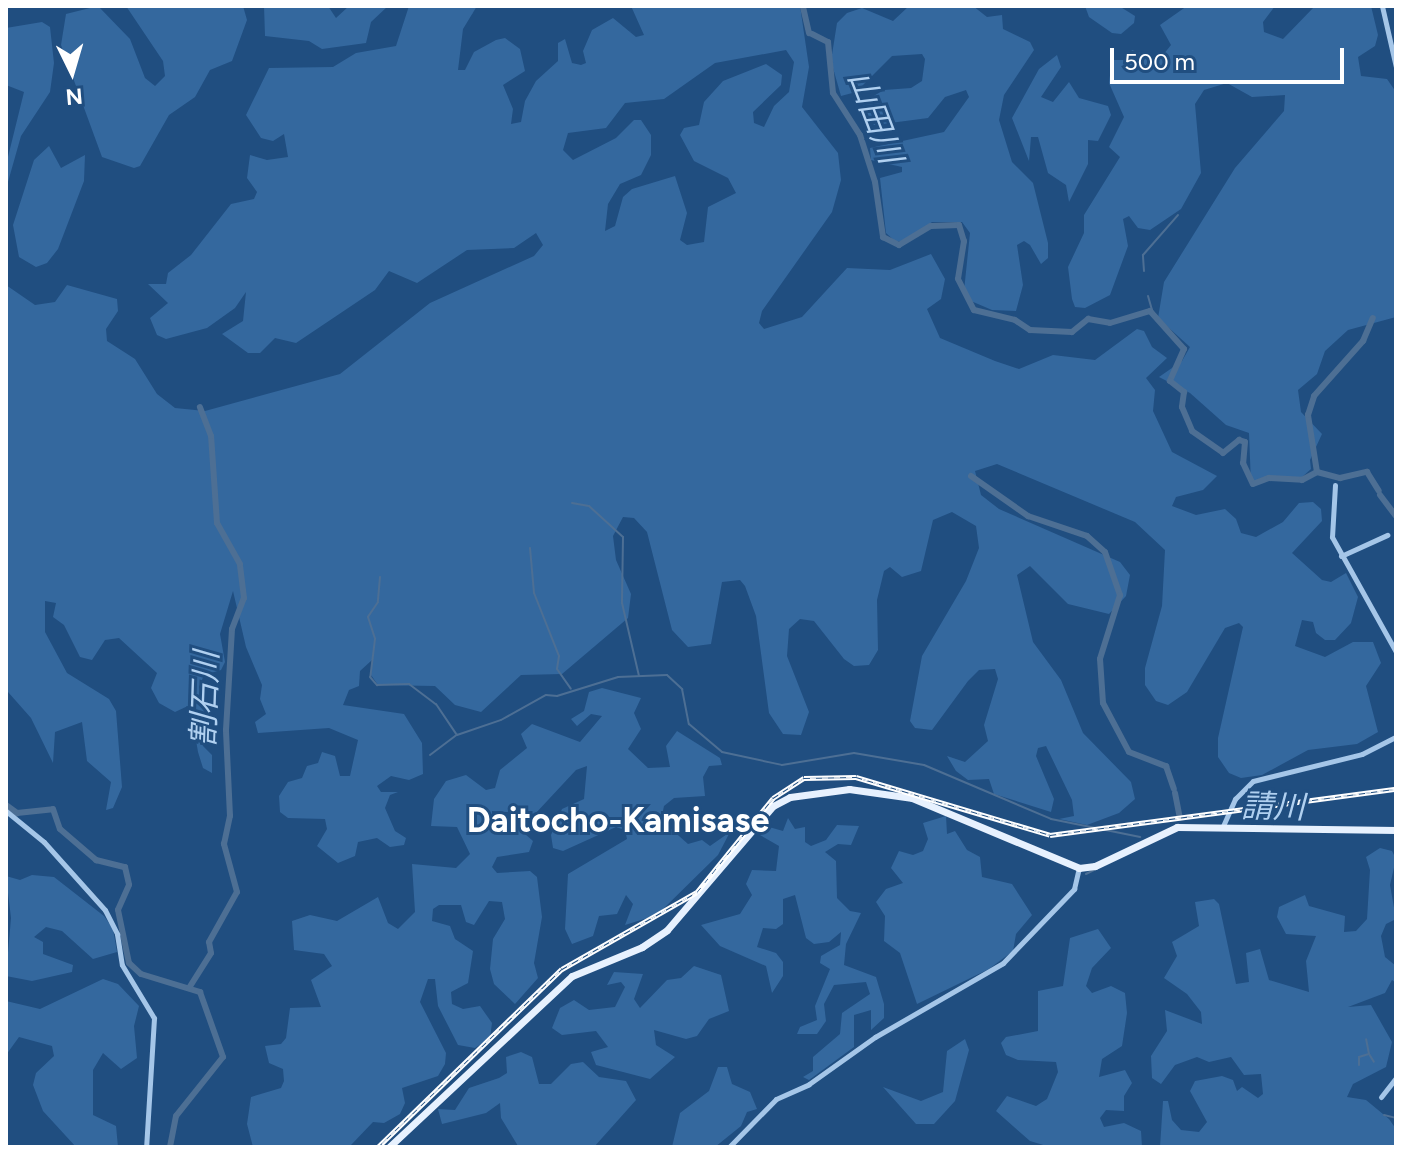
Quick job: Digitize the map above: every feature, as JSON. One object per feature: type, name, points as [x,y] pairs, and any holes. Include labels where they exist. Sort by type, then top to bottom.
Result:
[{"type":"main road","points":[[389,1147],[572,976],[642,947],[667,930],[773,806],[790,797],[849,789],[912,798],[1079,868],[1106,862],[1169,829],[1223,826],[1396,830]]},
{"type":"street","points":[[1382,6],[1396,67]]},
{"type":"street","points":[[1335,485],[1330,527],[1341,556],[1396,652]]},
{"type":"street","points":[[1341,556],[1387,535]]},
{"type":"street","points":[[1223,826],[1235,799],[1253,781],[1362,754],[1396,737]]},
{"type":"street","points":[[6,811],[44,842],[105,910],[117,934],[122,965],[154,1018],[146,1147]]},
{"type":"street","points":[[729,1147],[776,1099],[809,1084],[865,1043],[1003,963],[1074,889],[1079,868]]},
{"type":"street","points":[[1381,1097],[1396,1078]]},
{"type":"street","points":[[1390,1085],[1396,1090]]},
{"type":"shaded area","points":[[98,6],[130,39],[145,78],[155,86],[165,76],[163,61],[126,6],[243,6],[247,20],[232,61],[210,70],[195,97],[169,115],[140,166],[134,168],[102,157],[61,45],[66,14]]},
{"type":"shaded area","points":[[264,6],[328,6],[336,18],[349,6],[388,6],[371,22],[366,43],[322,49],[309,41],[265,36]]},
{"type":"shaded area","points":[[409,6],[477,6],[463,29],[458,70],[465,70],[474,52],[496,40],[505,38],[520,49],[525,71],[503,85],[513,109],[511,124],[521,122],[525,101],[536,81],[558,61],[558,43],[565,39],[572,63],[581,65],[586,63],[583,51],[592,30],[613,18],[636,37],[644,35],[631,6],[800,6],[809,67],[802,107],[838,153],[841,180],[832,212],[762,311],[759,323],[764,329],[802,317],[847,268],[890,270],[931,254],[945,279],[941,299],[927,309],[940,338],[995,361],[1019,369],[1053,355],[1095,360],[1137,329],[1144,331],[1152,347],[1167,358],[1146,378],[1155,390],[1153,411],[1172,452],[1217,476],[1203,490],[1176,497],[1172,506],[1196,515],[1225,509],[1236,519],[1241,533],[1256,537],[1283,522],[1299,503],[1313,502],[1321,509],[1322,521],[1292,553],[1322,580],[1331,582],[1346,573],[1358,597],[1351,623],[1335,640],[1325,640],[1316,633],[1313,622],[1302,620],[1295,646],[1325,657],[1353,642],[1373,642],[1381,663],[1366,686],[1378,732],[1357,744],[1308,750],[1262,775],[1241,778],[1229,773],[1218,757],[1218,738],[1243,627],[1239,623],[1225,628],[1187,692],[1168,705],[1156,701],[1145,685],[1145,668],[1162,606],[1165,550],[1135,522],[997,464],[975,471],[981,495],[999,509],[1120,562],[1130,575],[1126,596],[1109,614],[1068,604],[1030,566],[1017,575],[1033,642],[1061,680],[1083,733],[1131,782],[1135,799],[1119,813],[1087,825],[1059,819],[1074,816],[1072,800],[1046,746],[1038,748],[1036,756],[1054,799],[1051,812],[994,794],[989,779],[968,780],[956,771],[947,756],[965,762],[988,741],[984,725],[998,679],[995,669],[979,670],[932,730],[915,728],[910,721],[922,656],[966,581],[979,548],[976,526],[952,512],[933,520],[921,571],[902,577],[890,567],[884,571],[877,600],[878,650],[869,665],[854,666],[844,659],[814,621],[800,619],[789,629],[787,656],[809,712],[801,735],[783,734],[769,713],[756,616],[745,586],[740,580],[722,582],[711,644],[688,647],[672,630],[647,532],[634,518],[623,517],[613,536],[616,560],[631,594],[628,618],[562,674],[521,675],[481,712],[455,705],[435,686],[378,685],[371,675],[372,660],[360,671],[359,686],[349,690],[343,705],[404,714],[422,743],[423,774],[409,780],[391,776],[377,786],[381,792],[398,792],[390,795],[385,808],[395,831],[406,838],[404,845],[390,847],[377,838],[358,842],[355,856],[338,863],[317,846],[327,829],[325,819],[288,818],[280,812],[279,796],[288,782],[302,778],[307,766],[318,763],[322,752],[335,756],[340,776],[350,776],[358,740],[329,728],[258,733],[255,722],[266,714],[260,699],[262,685],[246,647],[233,591],[220,634],[225,662],[221,670],[204,675],[199,687],[205,707],[203,746],[212,755],[212,773],[203,768],[190,705],[175,712],[159,703],[151,688],[157,673],[119,638],[105,640],[92,660],[80,657],[64,625],[53,617],[56,603],[45,601],[45,632],[67,673],[109,699],[116,711],[122,787],[113,808],[106,810],[111,782],[87,761],[82,722],[55,732],[53,763],[31,718],[8,692],[6,285],[35,305],[55,302],[67,285],[117,299],[118,311],[106,329],[107,341],[135,359],[157,394],[175,408],[205,411],[340,374],[430,303],[534,256],[543,245],[536,233],[514,248],[467,250],[417,283],[389,271],[375,290],[296,343],[275,338],[260,353],[248,353],[222,334],[243,321],[246,292],[235,308],[207,328],[166,339],[157,335],[150,318],[168,303],[148,284],[166,284],[168,273],[191,255],[231,204],[254,199],[257,192],[247,178],[250,155],[267,160],[288,157],[284,134],[273,141],[261,138],[246,115],[269,68],[333,67],[356,53],[396,46]],"holes":[[[786,50],[794,62],[789,92],[774,106],[764,127],[754,123],[753,112],[781,85],[782,75],[766,64],[723,81],[704,102],[699,125],[684,128],[680,135],[694,161],[728,178],[736,193],[708,207],[704,242],[687,245],[680,240],[687,213],[675,176],[632,189],[623,197],[615,226],[605,231],[608,204],[620,184],[641,175],[651,155],[651,135],[641,120],[634,120],[616,138],[573,160],[563,150],[568,133],[606,128],[625,103],[664,99],[715,63]]]},
{"type":"shaded area","points":[[909,6],[973,6],[987,17],[1002,15],[1003,29],[1030,42],[1034,50],[1004,95],[999,120],[1012,162],[1033,183],[1048,243],[1048,258],[1041,264],[1030,245],[1024,241],[1017,245],[1023,285],[1016,311],[992,310],[971,301],[964,291],[970,233],[962,222],[932,222],[906,240],[896,242],[886,233],[880,178],[902,172],[902,167],[871,160],[870,148],[944,132],[969,97],[966,90],[945,97],[928,118],[875,125],[864,120],[863,102],[884,90],[911,88],[922,81],[925,59],[922,54],[892,56],[856,92],[841,96],[831,61],[837,23],[847,13],[862,8],[893,21]]},
{"type":"shaded area","points":[[1085,6],[1119,6],[1135,16],[1134,23],[1121,34],[1112,33],[1089,17]]},
{"type":"shaded area","points":[[1187,6],[1275,6],[1263,22],[1264,32],[1283,39],[1315,6],[1371,6],[1378,35],[1375,46],[1358,57],[1361,76],[1387,79],[1396,92],[1396,317],[1348,330],[1325,351],[1317,374],[1298,390],[1301,412],[1322,434],[1310,460],[1311,469],[1301,478],[1273,477],[1251,484],[1249,433],[1226,425],[1190,393],[1159,377],[1182,361],[1190,347],[1158,318],[1164,282],[1235,168],[1284,111],[1285,95],[1252,97],[1227,83],[1204,90],[1195,104],[1201,173],[1181,209],[1150,230],[1138,228],[1129,216],[1123,219],[1128,246],[1110,295],[1085,308],[1075,307],[1072,299],[1068,267],[1084,233],[1084,215],[1120,157],[1109,147],[1124,117],[1109,83],[1112,60],[1126,60],[1132,50],[1159,60],[1171,45],[1160,25]]},
{"type":"shaded area","points":[[42,22],[50,27],[54,63],[50,92],[21,136],[6,189],[6,165],[24,92],[6,85],[6,28]]},
{"type":"shaded area","points":[[1057,55],[1061,67],[1041,97],[1053,102],[1069,82],[1079,98],[1108,106],[1111,115],[1098,141],[1088,140],[1088,164],[1069,202],[1066,185],[1048,173],[1038,137],[1031,137],[1029,161],[1012,118],[1039,69]]},
{"type":"shaded area","points":[[49,146],[61,168],[85,155],[84,181],[58,249],[47,263],[36,267],[19,257],[13,225],[34,160]]},
{"type":"shaded area","points":[[602,688],[641,698],[634,713],[641,729],[628,749],[648,768],[670,767],[666,746],[677,731],[720,758],[722,765],[709,766],[703,777],[705,796],[674,798],[664,806],[661,820],[688,844],[702,840],[710,846],[730,832],[718,855],[657,915],[625,925],[633,904],[626,895],[617,914],[599,916],[593,936],[572,944],[565,929],[568,874],[627,839],[625,830],[616,827],[563,851],[553,848],[551,835],[562,809],[584,799],[587,766],[576,770],[535,814],[492,811],[493,826],[517,827],[533,841],[529,852],[497,857],[492,867],[497,873],[530,871],[537,877],[542,917],[534,963],[538,978],[515,1004],[494,984],[490,969],[493,939],[505,919],[502,902],[489,901],[474,925],[466,922],[461,905],[439,905],[433,909],[432,921],[450,926],[455,939],[473,951],[468,983],[451,992],[452,1004],[463,1009],[480,1006],[492,1023],[490,1038],[475,1048],[458,1045],[438,1006],[435,979],[428,979],[420,1002],[446,1053],[445,1064],[438,1076],[402,1088],[405,1103],[400,1114],[384,1123],[373,1122],[351,1145],[253,1147],[247,1124],[251,1097],[281,1088],[284,1081],[283,1069],[269,1063],[265,1046],[281,1044],[286,1038],[290,1008],[321,1007],[311,980],[332,966],[324,954],[294,950],[292,921],[310,915],[337,921],[378,897],[388,923],[398,929],[415,912],[412,864],[456,868],[470,854],[457,827],[431,826],[434,799],[446,781],[466,775],[486,790],[495,788],[500,770],[527,748],[521,734],[532,724],[580,742],[602,716],[591,714],[577,726],[571,719],[584,711],[589,692]]},
{"type":"shaded area","points":[[946,816],[947,834],[955,831],[967,850],[980,857],[982,877],[1012,884],[1032,915],[1016,934],[1013,951],[989,969],[917,1004],[900,953],[884,941],[885,916],[876,902],[886,889],[903,883],[891,868],[899,851],[913,855],[923,851],[928,839],[923,823]]},
{"type":"shaded area","points":[[788,818],[795,829],[805,827],[805,842],[811,846],[826,840],[837,825],[859,826],[851,845],[838,844],[825,852],[836,861],[837,898],[850,911],[861,913],[846,944],[844,965],[876,977],[884,1004],[884,1018],[871,1030],[871,1010],[854,1015],[854,1047],[809,1080],[803,1077],[813,1071],[813,1057],[840,1034],[842,1013],[870,994],[866,982],[834,985],[824,1004],[826,1021],[817,1034],[797,1034],[800,1027],[817,1020],[815,1006],[830,969],[820,963],[821,956],[840,945],[841,932],[829,942],[814,944],[806,938],[795,895],[783,899],[783,924],[776,929],[763,928],[757,947],[776,953],[783,962],[783,976],[772,993],[766,966],[720,946],[701,925],[740,914],[752,895],[746,884],[752,870],[776,871],[779,846],[760,835],[769,827],[783,831]]},
{"type":"shaded area","points":[[1380,848],[1392,851],[1396,859],[1390,885],[1396,919],[1386,924],[1381,936],[1385,957],[1396,966],[1396,983],[1392,980],[1385,993],[1348,1007],[1371,1005],[1392,1042],[1386,1067],[1353,1084],[1347,1097],[1366,1100],[1389,1119],[1396,1129],[1396,1147],[1160,1147],[1163,1101],[1168,1101],[1172,1120],[1181,1130],[1199,1132],[1207,1122],[1190,1091],[1195,1081],[1222,1076],[1233,1080],[1237,1091],[1242,1087],[1258,1098],[1263,1094],[1261,1074],[1244,1075],[1231,1057],[1209,1062],[1197,1057],[1175,1065],[1161,1084],[1152,1078],[1151,1056],[1167,1031],[1165,1010],[1202,1024],[1201,1012],[1187,994],[1164,978],[1177,956],[1172,942],[1199,926],[1195,902],[1214,899],[1219,904],[1236,984],[1249,982],[1246,953],[1260,949],[1269,980],[1309,992],[1306,961],[1316,936],[1286,934],[1277,917],[1279,907],[1305,895],[1309,906],[1345,916],[1344,932],[1356,931],[1367,919],[1370,870],[1366,857]]},
{"type":"shaded area","points":[[32,875],[54,877],[104,916],[113,929],[117,952],[93,959],[62,931],[46,927],[34,937],[43,942],[43,954],[73,965],[72,972],[32,981],[6,976],[11,918],[6,876],[20,880]]},
{"type":"shaded area","points":[[1098,929],[1111,948],[1092,968],[1086,986],[1092,993],[1111,986],[1125,993],[1127,1013],[1122,1046],[1102,1059],[1099,1077],[1125,1070],[1132,1083],[1124,1096],[1124,1111],[1106,1110],[1100,1118],[1104,1127],[1124,1123],[1141,1131],[1142,1147],[1050,1147],[1030,1141],[996,1111],[1007,1096],[1036,1106],[1047,1099],[1058,1072],[1056,1062],[1018,1060],[1006,1055],[1001,1043],[1006,1037],[1038,1031],[1038,991],[1063,986],[1070,938]]},
{"type":"shaded area","points":[[694,966],[721,975],[729,1011],[709,1019],[697,1036],[686,1039],[654,1030],[656,1045],[675,1057],[650,1079],[596,1065],[591,1052],[608,1047],[596,1031],[562,1035],[552,1028],[560,1008],[574,1000],[589,1010],[615,1007],[625,987],[621,982],[607,985],[614,972],[643,974],[634,999],[640,1008],[667,980],[681,978]]},
{"type":"shaded area","points":[[103,979],[118,984],[139,1006],[134,1026],[137,1058],[121,1069],[103,1053],[93,1070],[93,1115],[116,1126],[118,1147],[76,1147],[43,1111],[33,1085],[36,1073],[54,1056],[52,1046],[19,1037],[6,1055],[6,1001],[40,1009]]},
{"type":"shaded area","points":[[965,1039],[969,1050],[955,1101],[934,1124],[916,1124],[883,1087],[921,1101],[943,1092],[947,1051]]},
{"type":"shaded area","points":[[521,1052],[532,1057],[539,1084],[551,1084],[571,1064],[583,1062],[599,1077],[626,1081],[636,1100],[594,1147],[518,1146],[501,1118],[500,1103],[486,1113],[442,1124],[438,1109],[455,1110],[469,1088],[507,1073],[506,1057]]},
{"type":"shaded area","points":[[718,1067],[727,1067],[732,1084],[750,1092],[757,1109],[747,1112],[741,1126],[715,1147],[672,1147],[680,1113],[709,1091]]},
{"type":"waterway","name":"山田川","points":[[803,7],[809,33]]},
{"type":"waterway","name":"山田川","points":[[812,34],[828,42],[833,93],[860,135],[875,182],[883,237],[899,245],[931,226],[959,225],[964,241],[958,279],[974,310],[1015,320],[1030,330],[1072,332],[1088,319],[1110,323],[1150,311],[1184,349],[1170,381],[1184,392],[1182,407],[1192,431],[1223,453],[1239,440],[1245,442],[1243,463],[1253,484],[1269,478],[1302,480],[1317,472],[1340,478],[1367,472],[1379,491]]},
{"type":"waterway","points":[[1144,271],[1143,255],[1178,215]]},
{"type":"waterway","points":[[1148,296],[1153,314]]},
{"type":"waterway","points":[[1317,472],[1308,415],[1314,396],[1363,341],[1373,318]]},
{"type":"waterway","name":"割石川","points":[[189,988],[211,953],[209,942],[237,892],[224,844],[230,816],[226,730],[232,629],[244,598],[240,564],[217,523],[211,436],[200,407]]},
{"type":"waterway","points":[[971,476],[1028,516],[1087,536],[1105,552],[1120,595],[1100,659],[1103,703],[1129,752],[1166,766],[1174,789]]},
{"type":"waterway","name":"山田川","points":[[1380,495],[1396,516]]},
{"type":"waterway","points":[[572,503],[589,506],[623,537],[622,603],[639,676]]},
{"type":"waterway","points":[[530,548],[534,593],[559,656],[557,669],[571,689]]},
{"type":"waterway","points":[[380,577],[378,602],[368,617],[375,639],[370,677],[377,685],[409,684],[436,704],[456,734]]},
{"type":"waterway","points":[[430,755],[457,735],[501,720],[546,695],[557,696],[618,677],[667,675],[682,689],[689,724],[722,752],[782,765],[854,753],[924,765],[1051,819],[1140,837]]},
{"type":"waterway","points":[[1175,793],[1180,818]]},
{"type":"waterway","points":[[6,805],[17,813],[53,809],[60,829],[96,860],[125,867],[129,885],[118,910],[129,963],[141,974],[200,992],[223,1057],[176,1116],[170,1147]]},
{"type":"waterway","points":[[1086,874],[1096,869]]},
{"type":"waterway","points":[[1359,1065],[1359,1057],[1369,1054],[1366,1039]]},
{"type":"waterway","points":[[1369,1054],[1374,1062]]},
{"type":"waterway","points":[[1384,1115],[1396,1118]]},
{"type":"railway","points":[[378,1147],[562,969],[697,892],[773,798],[804,778],[856,777],[1050,835],[1396,789]]},
{"type":"district","name":"Daitocho-Kamisase","points":[[618,821]]},
{"type":"water label","name":"請川","points":[[1273,807]]}]
